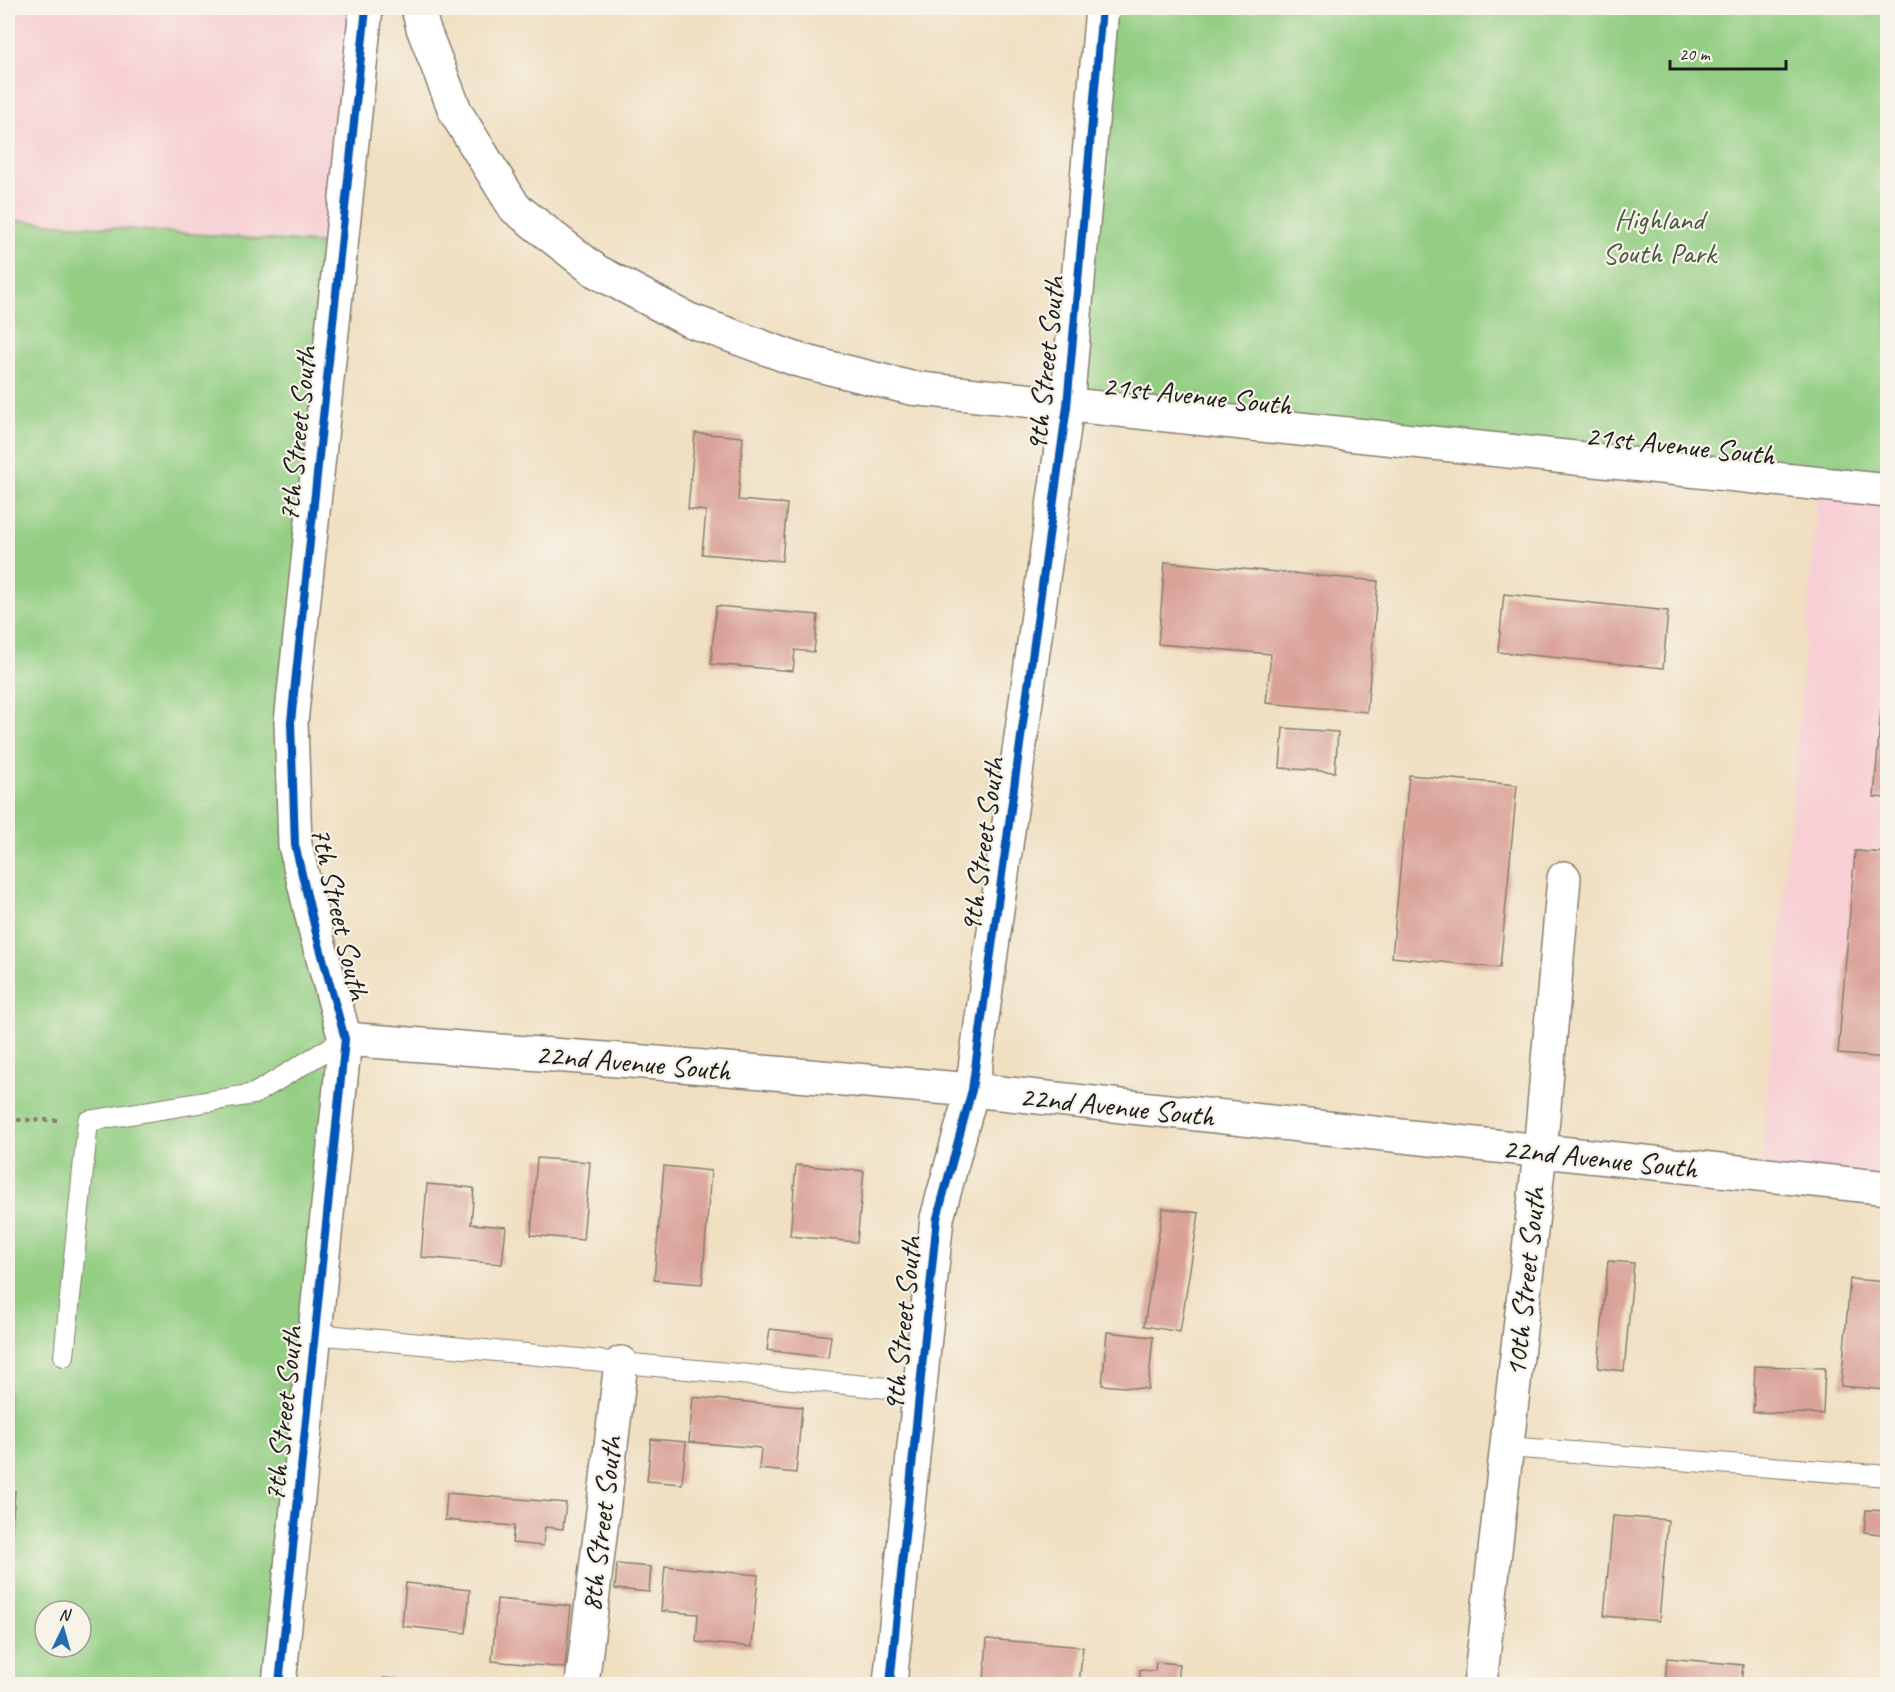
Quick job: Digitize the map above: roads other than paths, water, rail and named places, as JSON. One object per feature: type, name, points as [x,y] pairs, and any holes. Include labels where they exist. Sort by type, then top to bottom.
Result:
[{"type":"street","name":"7th Street South","points":[[279,1684],[345,1040],[316,937],[295,845],[291,722],[366,8]]},
{"type":"street","name":"21st Avenue South","points":[[418,8],[423,28],[456,113],[515,208],[596,270],[689,320],[798,360],[911,388],[1887,491]]},
{"type":"street","name":"9th Street South","points":[[890,1684],[937,1218],[972,1090],[1066,406],[1102,8]]},
{"type":"street","name":"10th Street South","points":[[1480,1684],[1540,1152],[1564,878]]},
{"type":"street","name":"22nd Avenue South","points":[[345,1040],[657,1063],[972,1090],[1887,1188]]},
{"type":"street","name":"8th Street South","points":[[582,1684],[621,1363]]},
{"type":"lane","points":[[64,1356],[88,1120],[254,1094],[345,1040]]},
{"type":"lane","points":[[315,1334],[919,1391]]},
{"type":"lane","points":[[1507,1447],[1887,1476]]},
{"type":"park label","name":"Highland South Park","points":[[1659,236]]}]
